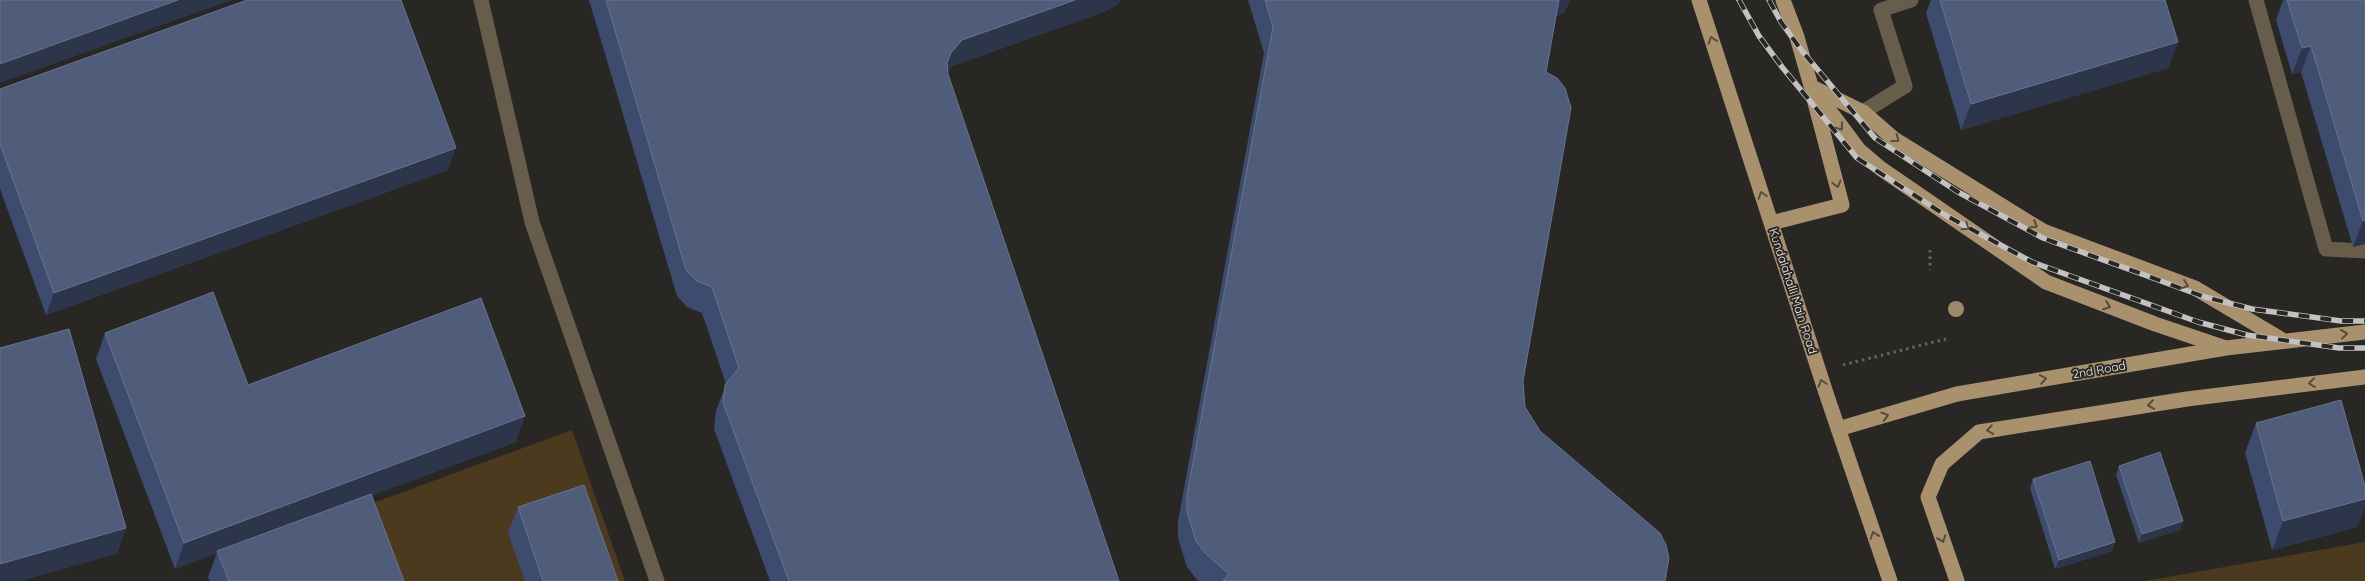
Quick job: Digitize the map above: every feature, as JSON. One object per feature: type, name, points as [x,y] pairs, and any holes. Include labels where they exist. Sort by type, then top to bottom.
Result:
[{"type":"main road","name":"Kundalahalli Main Road","points":[[1699,0],[1838,429],[1890,581]]},
{"type":"main road","points":[[1771,224],[1842,205],[1797,37],[1783,0]]},
{"type":"main road","points":[[1811,86],[1863,112],[1894,139],[2043,231],[2195,288],[2284,341]]},
{"type":"main road","points":[[1811,86],[1858,150],[1880,168],[2046,282],[2155,324],[2226,348]]},
{"type":"main road","name":"2nd Road","points":[[1838,429],[1957,394],[2226,348],[2365,332]]},
{"type":"main road","points":[[1957,581],[1928,497],[1942,464],[1979,432],[2187,399],[2365,377]]},
{"type":"street","points":[[481,0],[532,222],[657,581]]},
{"type":"street","points":[[1863,112],[1905,86],[1881,10],[1911,0]]},
{"type":"street","points":[[2256,0],[2326,249],[2365,251]]},
{"type":"path","points":[[1930,250],[1930,270]]},
{"type":"path","points":[[1837,366],[1946,339]]},
{"type":"shaded area","points":[[572,430],[625,581],[401,581],[373,503]]},
{"type":"shaded area","points":[[2365,542],[2365,581],[2145,581]]},
{"type":"building","points":[[0,0],[178,0],[0,64]]},
{"type":"building","points":[[247,0],[401,0],[456,148],[54,293],[0,144],[0,89]]},
{"type":"building","points":[[606,0],[1075,0],[962,40],[951,53],[947,63],[948,74],[1119,581],[789,581],[723,403],[725,385],[739,368],[712,287],[697,281],[686,270]]},
{"type":"building","points":[[1265,0],[1559,0],[1546,72],[1557,78],[1565,88],[1571,108],[1523,381],[1525,407],[1540,431],[1660,533],[1666,545],[1669,558],[1665,581],[1223,581],[1229,574],[1205,553],[1196,541],[1187,512],[1187,495],[1273,27]]},
{"type":"building","points":[[1940,0],[2165,0],[2178,42],[1971,104]]},
{"type":"building","points":[[2287,0],[2365,0],[2365,220],[2363,221],[2311,46],[2302,48]]},
{"type":"building","points":[[213,292],[248,385],[481,298],[525,416],[184,543],[105,333]]},
{"type":"building","points":[[69,329],[126,528],[0,564],[0,348]]},
{"type":"building","points":[[2341,400],[2365,486],[2365,499],[2283,521],[2256,423]]},
{"type":"building","points":[[2160,452],[2183,521],[2142,534],[2119,466]]},
{"type":"building","points":[[2090,461],[2115,542],[2059,560],[2033,479]]},
{"type":"building","points":[[584,485],[618,581],[543,581],[518,507]]},
{"type":"building","points":[[371,494],[404,581],[229,581],[217,551]]},
{"type":"railway","points":[[1739,0],[1759,36],[1782,67],[1857,158],[1945,215],[2032,262],[2198,322],[2247,335],[2339,348],[2365,348]]},
{"type":"railway","points":[[1769,0],[1781,22],[1802,51],[1875,138],[1958,192],[2043,238],[2205,297],[2252,309],[2341,321],[2365,321]]}]
